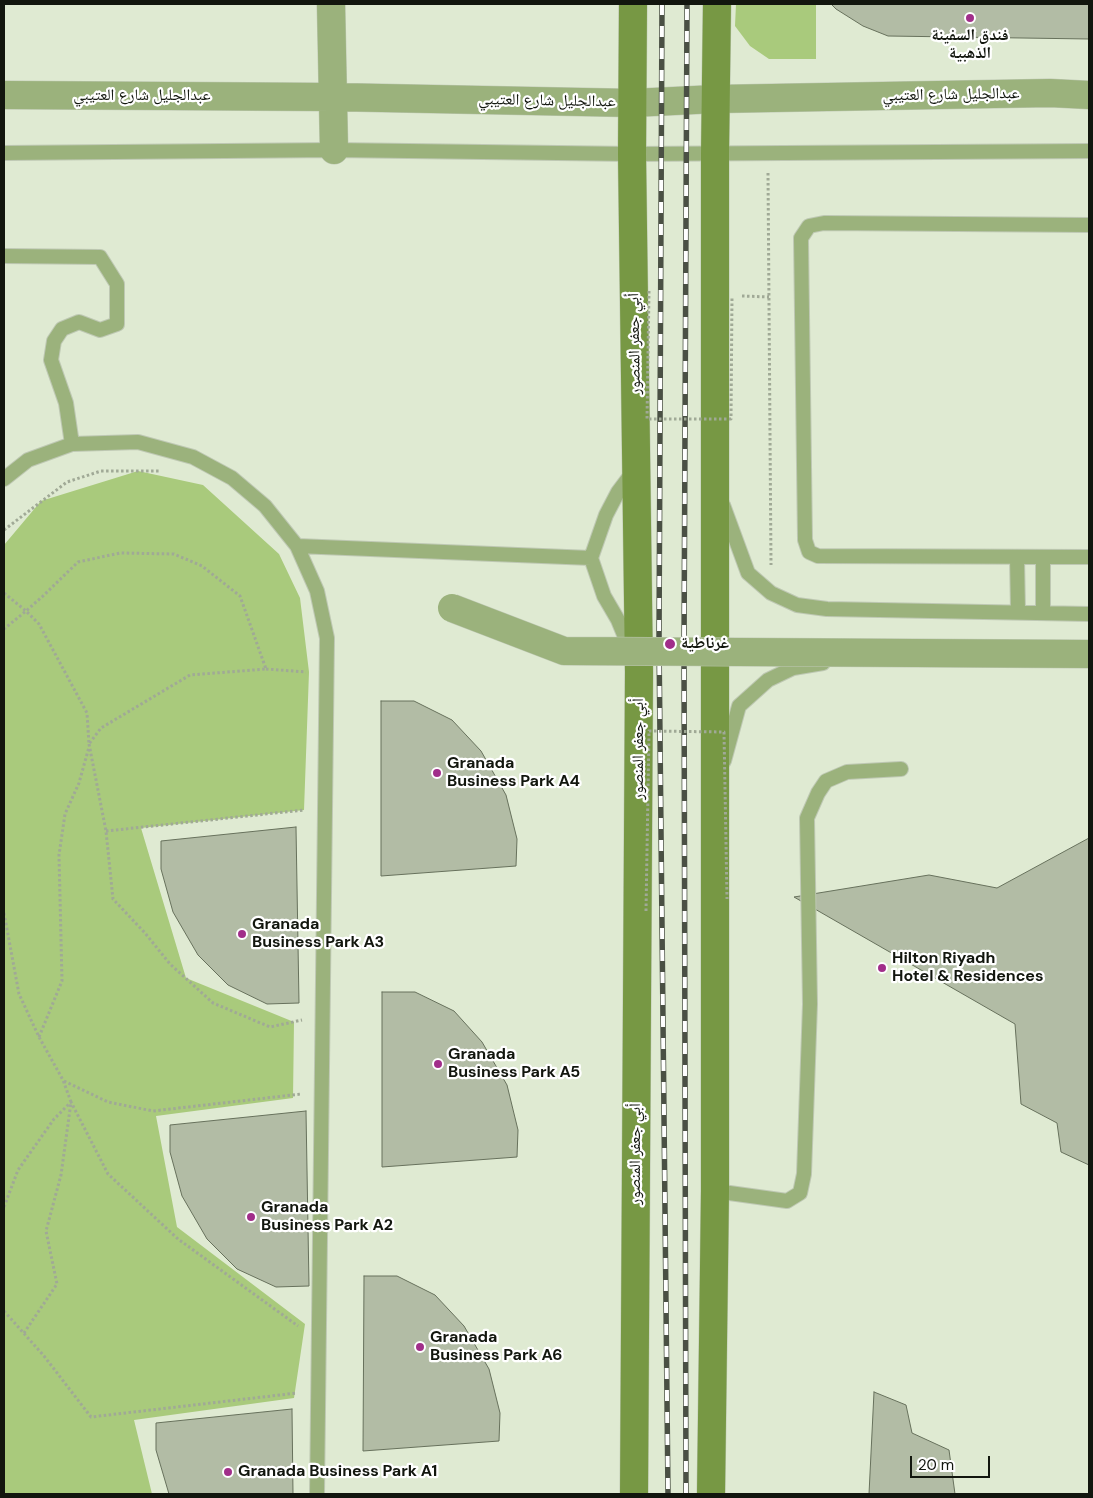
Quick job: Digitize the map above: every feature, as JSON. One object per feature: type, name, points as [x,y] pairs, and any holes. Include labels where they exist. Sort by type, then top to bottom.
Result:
[{"type":"street","points":[[331,4],[334,150]]},
{"type":"street","name":"أبي جعفر المنصور","points":[[633,4],[632,154],[639,672],[634,1494]]},
{"type":"street","points":[[711,1494],[715,1191],[715,154],[717,4]]},
{"type":"street","name":"عبدالجليل شارع العتيبي","points":[[4,95],[332,97],[632,103],[716,99],[1040,93],[1089,94]]},
{"type":"street","points":[[452,608],[564,651],[1089,654]]},
{"type":"lane","points":[[4,153],[334,150],[632,154],[1089,151]]},
{"type":"lane","points":[[1089,225],[824,223],[809,226],[801,238],[805,540],[809,552],[818,556],[1089,557]]},
{"type":"lane","points":[[4,256],[100,257],[117,284],[117,324],[100,330],[79,322],[62,329],[54,341],[51,360],[66,403],[72,444]]},
{"type":"lane","points":[[4,479],[28,460],[72,444],[138,442],[193,457],[232,478],[265,506],[297,546],[317,591],[327,638],[317,1494]]},
{"type":"lane","points":[[637,468],[618,492],[606,514],[591,558],[604,596],[618,620],[639,672]]},
{"type":"lane","points":[[715,484],[748,573],[771,593],[797,605],[827,609],[1018,611],[1089,614]]},
{"type":"lane","points":[[297,546],[591,558]]},
{"type":"lane","points":[[1017,557],[1018,611]]},
{"type":"lane","points":[[1043,557],[1044,612]]},
{"type":"lane","points":[[715,795],[739,706],[768,680],[793,668],[820,663],[1089,664]]},
{"type":"lane","points":[[715,1191],[787,1201],[800,1193],[804,1174],[810,1004],[807,818],[818,793],[826,781],[847,772],[900,769]]},
{"type":"path","points":[[768,153],[771,593]]},
{"type":"path","points":[[649,291],[648,419],[730,419],[732,296],[769,297]]},
{"type":"path","points":[[4,530],[66,482],[101,471],[164,471]]},
{"type":"path","points":[[4,629],[26,612],[78,562],[120,553],[174,554],[202,566],[240,596],[266,669]]},
{"type":"path","points":[[4,594],[39,624],[87,713],[89,744],[106,831],[113,899],[145,933],[170,964],[213,1003],[270,1027],[322,1015]]},
{"type":"path","points":[[39,1037],[62,981],[59,855],[65,814],[79,783],[89,744],[101,728],[190,675],[266,669],[327,674]]},
{"type":"path","points":[[646,911],[650,731],[724,732],[727,899]]},
{"type":"path","points":[[106,831],[325,808]]},
{"type":"path","points":[[4,913],[19,994],[108,1174],[178,1239],[319,1341]]},
{"type":"path","points":[[63,1080],[108,1102],[153,1111],[322,1092]]},
{"type":"path","points":[[4,1206],[18,1170],[54,1119],[72,1102]]},
{"type":"path","points":[[24,1333],[57,1284],[46,1230],[61,1175],[72,1102]]},
{"type":"path","points":[[4,1311],[44,1356],[90,1417],[318,1390]]},
{"type":"green space","points":[[736,4],[816,4],[816,59],[769,59],[750,46],[735,26]]},
{"type":"green space","points":[[138,471],[203,485],[279,554],[300,598],[309,672],[304,810],[141,828],[186,978],[294,1022],[293,1098],[156,1116],[177,1227],[305,1324],[294,1398],[134,1420],[152,1494],[4,1494],[4,545],[41,501]]},
{"type":"building","name":"فندق السفينة الذهبية","points":[[831,4],[1089,4],[1089,39],[888,36],[863,26]]},
{"type":"building","name":"Granada Business Park A4","points":[[381,701],[414,701],[452,720],[481,751],[506,795],[517,839],[516,866],[381,876]]},
{"type":"building","name":"Granada Business Park A3","points":[[296,827],[299,1003],[267,1004],[228,985],[198,955],[173,912],[161,869],[161,841]]},
{"type":"building","points":[[1089,838],[1089,1165],[1061,1152],[1057,1123],[1021,1104],[1015,1024],[794,897],[929,875],[997,888]]},
{"type":"building","name":"Granada Business Park A5","points":[[382,992],[415,992],[454,1011],[482,1042],[507,1085],[518,1130],[517,1157],[382,1167]]},
{"type":"building","name":"Granada Business Park A2","points":[[306,1111],[309,1286],[276,1287],[237,1269],[207,1239],[182,1196],[170,1152],[170,1125]]},
{"type":"building","name":"Granada Business Park A6","points":[[364,1276],[397,1276],[435,1295],[464,1326],[489,1369],[500,1413],[499,1441],[363,1451]]},
{"type":"building","points":[[874,1392],[906,1405],[912,1433],[949,1450],[955,1494],[869,1494]]},
{"type":"building","name":"Granada Business Park A1","points":[[292,1409],[293,1494],[169,1494],[156,1450],[156,1423]]},
{"type":"railway","points":[[662,4],[659,642],[668,1494]]},
{"type":"railway","points":[[686,1494],[684,647],[687,4]]},
{"type":"place","name":"فندق السفينة الذهبية","points":[[970,18]]},
{"type":"place","name":"غرناطية","points":[[670,644]]},
{"type":"place","name":"Granada Business Park A4","points":[[437,773]]},
{"type":"place","name":"Granada Business Park A3","points":[[242,934]]},
{"type":"place","name":"Hilton Riyadh Hotel & Residences","points":[[882,968]]},
{"type":"place","name":"Granada Business Park A5","points":[[438,1064]]},
{"type":"place","name":"Granada Business Park A2","points":[[251,1217]]},
{"type":"place","name":"Granada Business Park A6","points":[[420,1347]]},
{"type":"place","name":"Granada Business Park A1","points":[[228,1472]]}]
